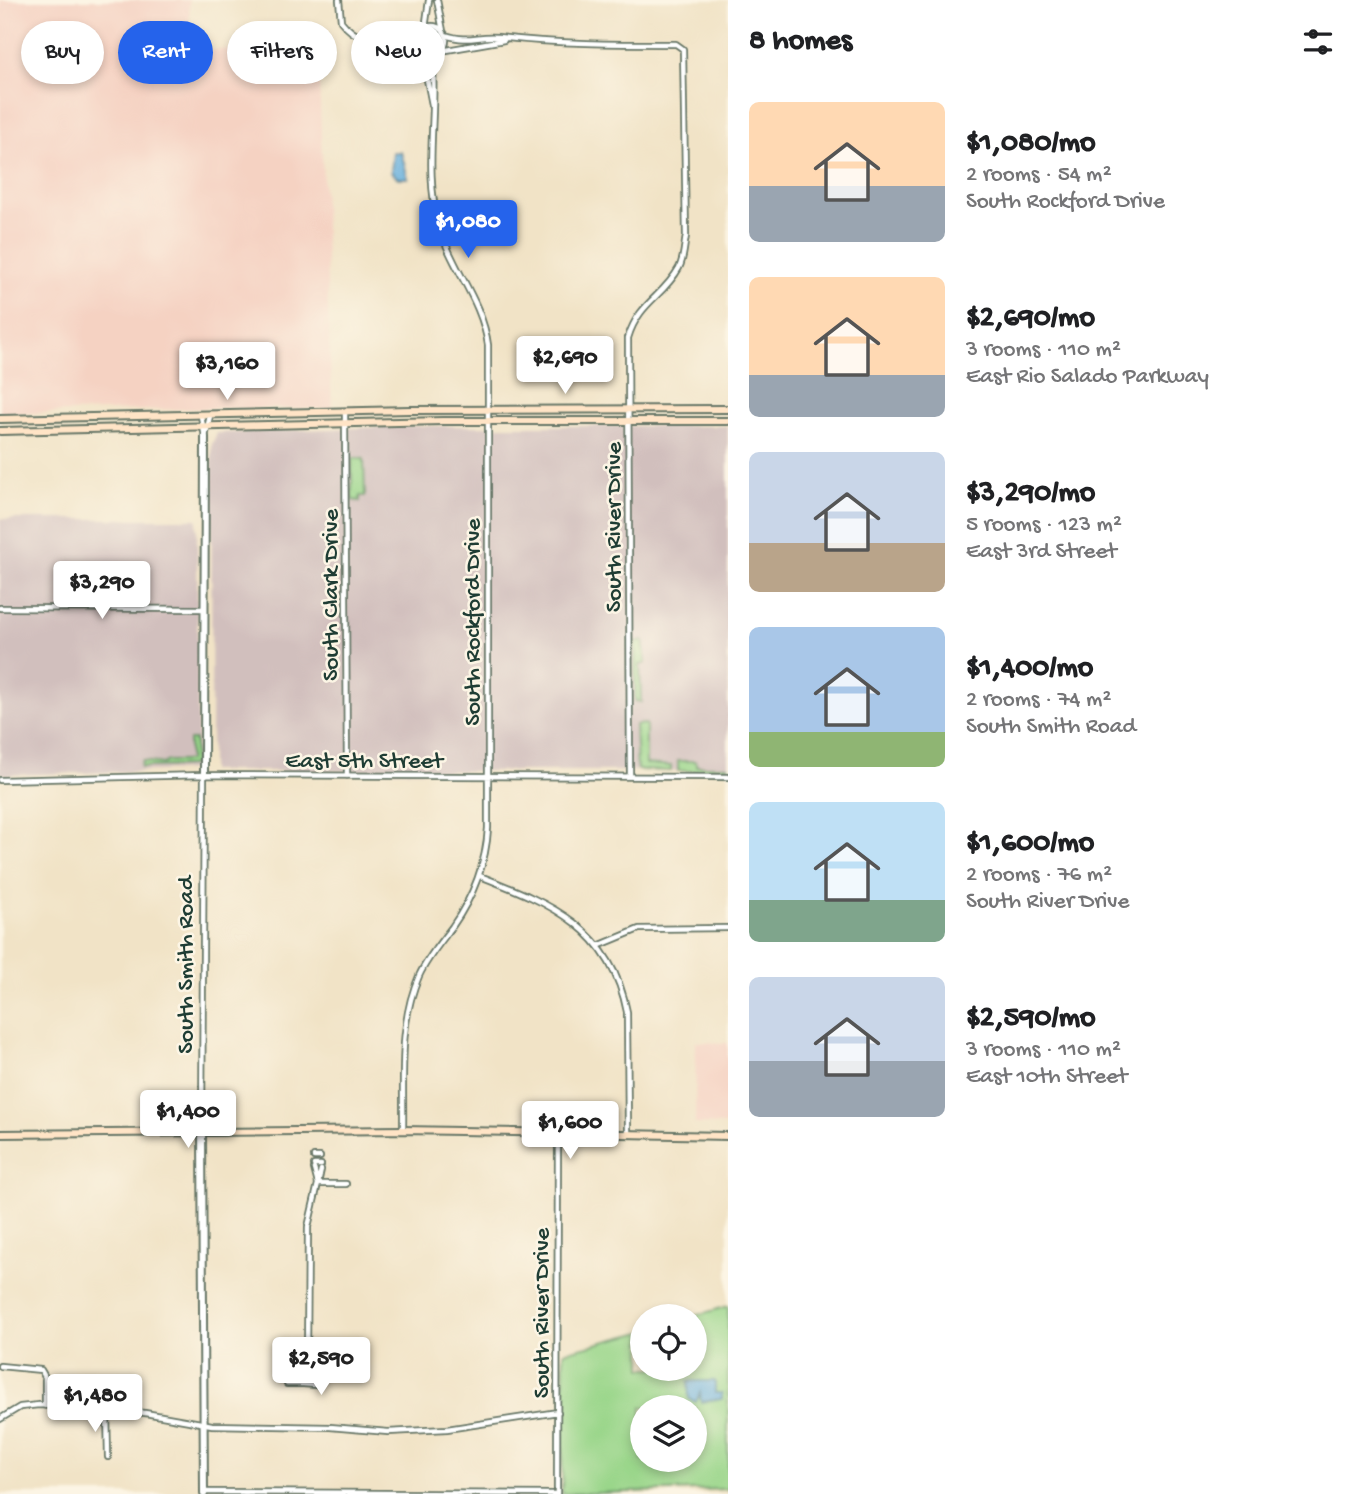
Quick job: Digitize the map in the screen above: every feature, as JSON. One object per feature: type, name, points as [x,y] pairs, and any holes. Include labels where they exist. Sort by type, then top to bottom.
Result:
[{"type":"main road","points":[[0,419],[488,410],[728,409]]},
{"type":"main road","points":[[0,431],[488,421],[728,421]]},
{"type":"main road","points":[[0,1134],[403,1130],[628,1132],[728,1136]]},
{"type":"street","points":[[339,0],[341,21],[351,33]]},
{"type":"street","points":[[425,21],[429,0]]},
{"type":"street","points":[[437,0],[441,21]]},
{"type":"street","points":[[445,34],[460,40],[505,40]]},
{"type":"street","points":[[445,50],[505,40]]},
{"type":"street","name":"South River Drive","points":[[505,40],[565,44],[681,45],[686,207],[682,259],[670,282],[648,301],[633,323],[628,338],[630,776]]},
{"type":"street","name":"South Rockford Drive","points":[[403,1130],[404,1049],[411,997],[420,975],[454,925],[480,876],[487,839],[489,776],[489,356],[484,321],[447,246],[435,207],[432,106],[428,84]]},
{"type":"street","name":"South Rockford Drive","points":[[432,106],[435,99],[434,84]]},
{"type":"street","name":"South Clark Drive","points":[[345,413],[347,776]]},
{"type":"street","name":"South Smith Road","points":[[201,416],[205,428],[202,1130],[204,1493]]},
{"type":"street","name":"South Smith Road","points":[[205,428],[210,416]]},
{"type":"street","points":[[0,608],[204,609]]},
{"type":"street","name":"East 5th Street","points":[[0,780],[204,775],[728,777]]},
{"type":"street","points":[[480,876],[548,903],[570,918],[598,946],[615,974],[627,1012],[628,1132]]},
{"type":"street","points":[[598,946],[639,929],[728,928]]},
{"type":"street","name":"South River Drive","points":[[557,1494],[558,1131]]},
{"type":"street","points":[[314,1157],[320,1157]]},
{"type":"street","points":[[303,1384],[307,1361],[308,1227],[318,1184],[321,1168],[314,1167],[318,1184]]},
{"type":"street","points":[[318,1184],[346,1184]]},
{"type":"street","points":[[287,1384],[316,1385],[319,1382],[320,1367],[307,1361]]},
{"type":"street","points":[[0,1366],[41,1370],[45,1377],[45,1406]]},
{"type":"street","points":[[0,1419],[20,1408],[45,1406],[203,1422],[388,1432],[447,1429],[558,1412]]},
{"type":"street","points":[[107,1411],[108,1457]]},
{"type":"street","points":[[204,1493],[557,1494]]},
{"type":"shaded area","points":[[0,0],[189,0],[189,21],[118,21],[118,84],[213,84],[213,50],[227,49],[227,84],[319,84],[332,409],[218,408],[0,414]]},
{"type":"shaded area","points":[[416,426],[728,426],[728,771],[211,771],[212,444],[217,433]]},
{"type":"shaded area","points":[[0,519],[197,519],[198,770],[0,775]]},
{"type":"shaded area","points":[[696,1042],[728,1043],[728,1125],[695,1124]]},
{"type":"green space","points":[[352,458],[364,459],[365,496],[360,496],[360,501],[352,500]]},
{"type":"green space","points":[[643,640],[646,663],[640,665],[641,702],[635,701],[635,642]]},
{"type":"green space","points":[[646,724],[646,764],[671,766],[671,771],[637,770],[635,725]]},
{"type":"green space","points":[[189,740],[195,740],[194,763],[191,766],[141,767],[142,761],[163,764],[168,761],[189,761]]},
{"type":"green space","points":[[678,761],[695,761],[697,766],[728,766],[728,771],[678,771]]},
{"type":"green space","points":[[728,1306],[728,1489],[562,1494],[564,1352],[630,1335],[630,1381],[707,1381],[707,1312]]},
{"type":"water","points":[[393,152],[401,152],[408,178],[398,178],[391,172]]},
{"type":"water","points":[[688,1381],[715,1381],[715,1393],[722,1393],[722,1399],[707,1401],[707,1395],[689,1395]]}]
